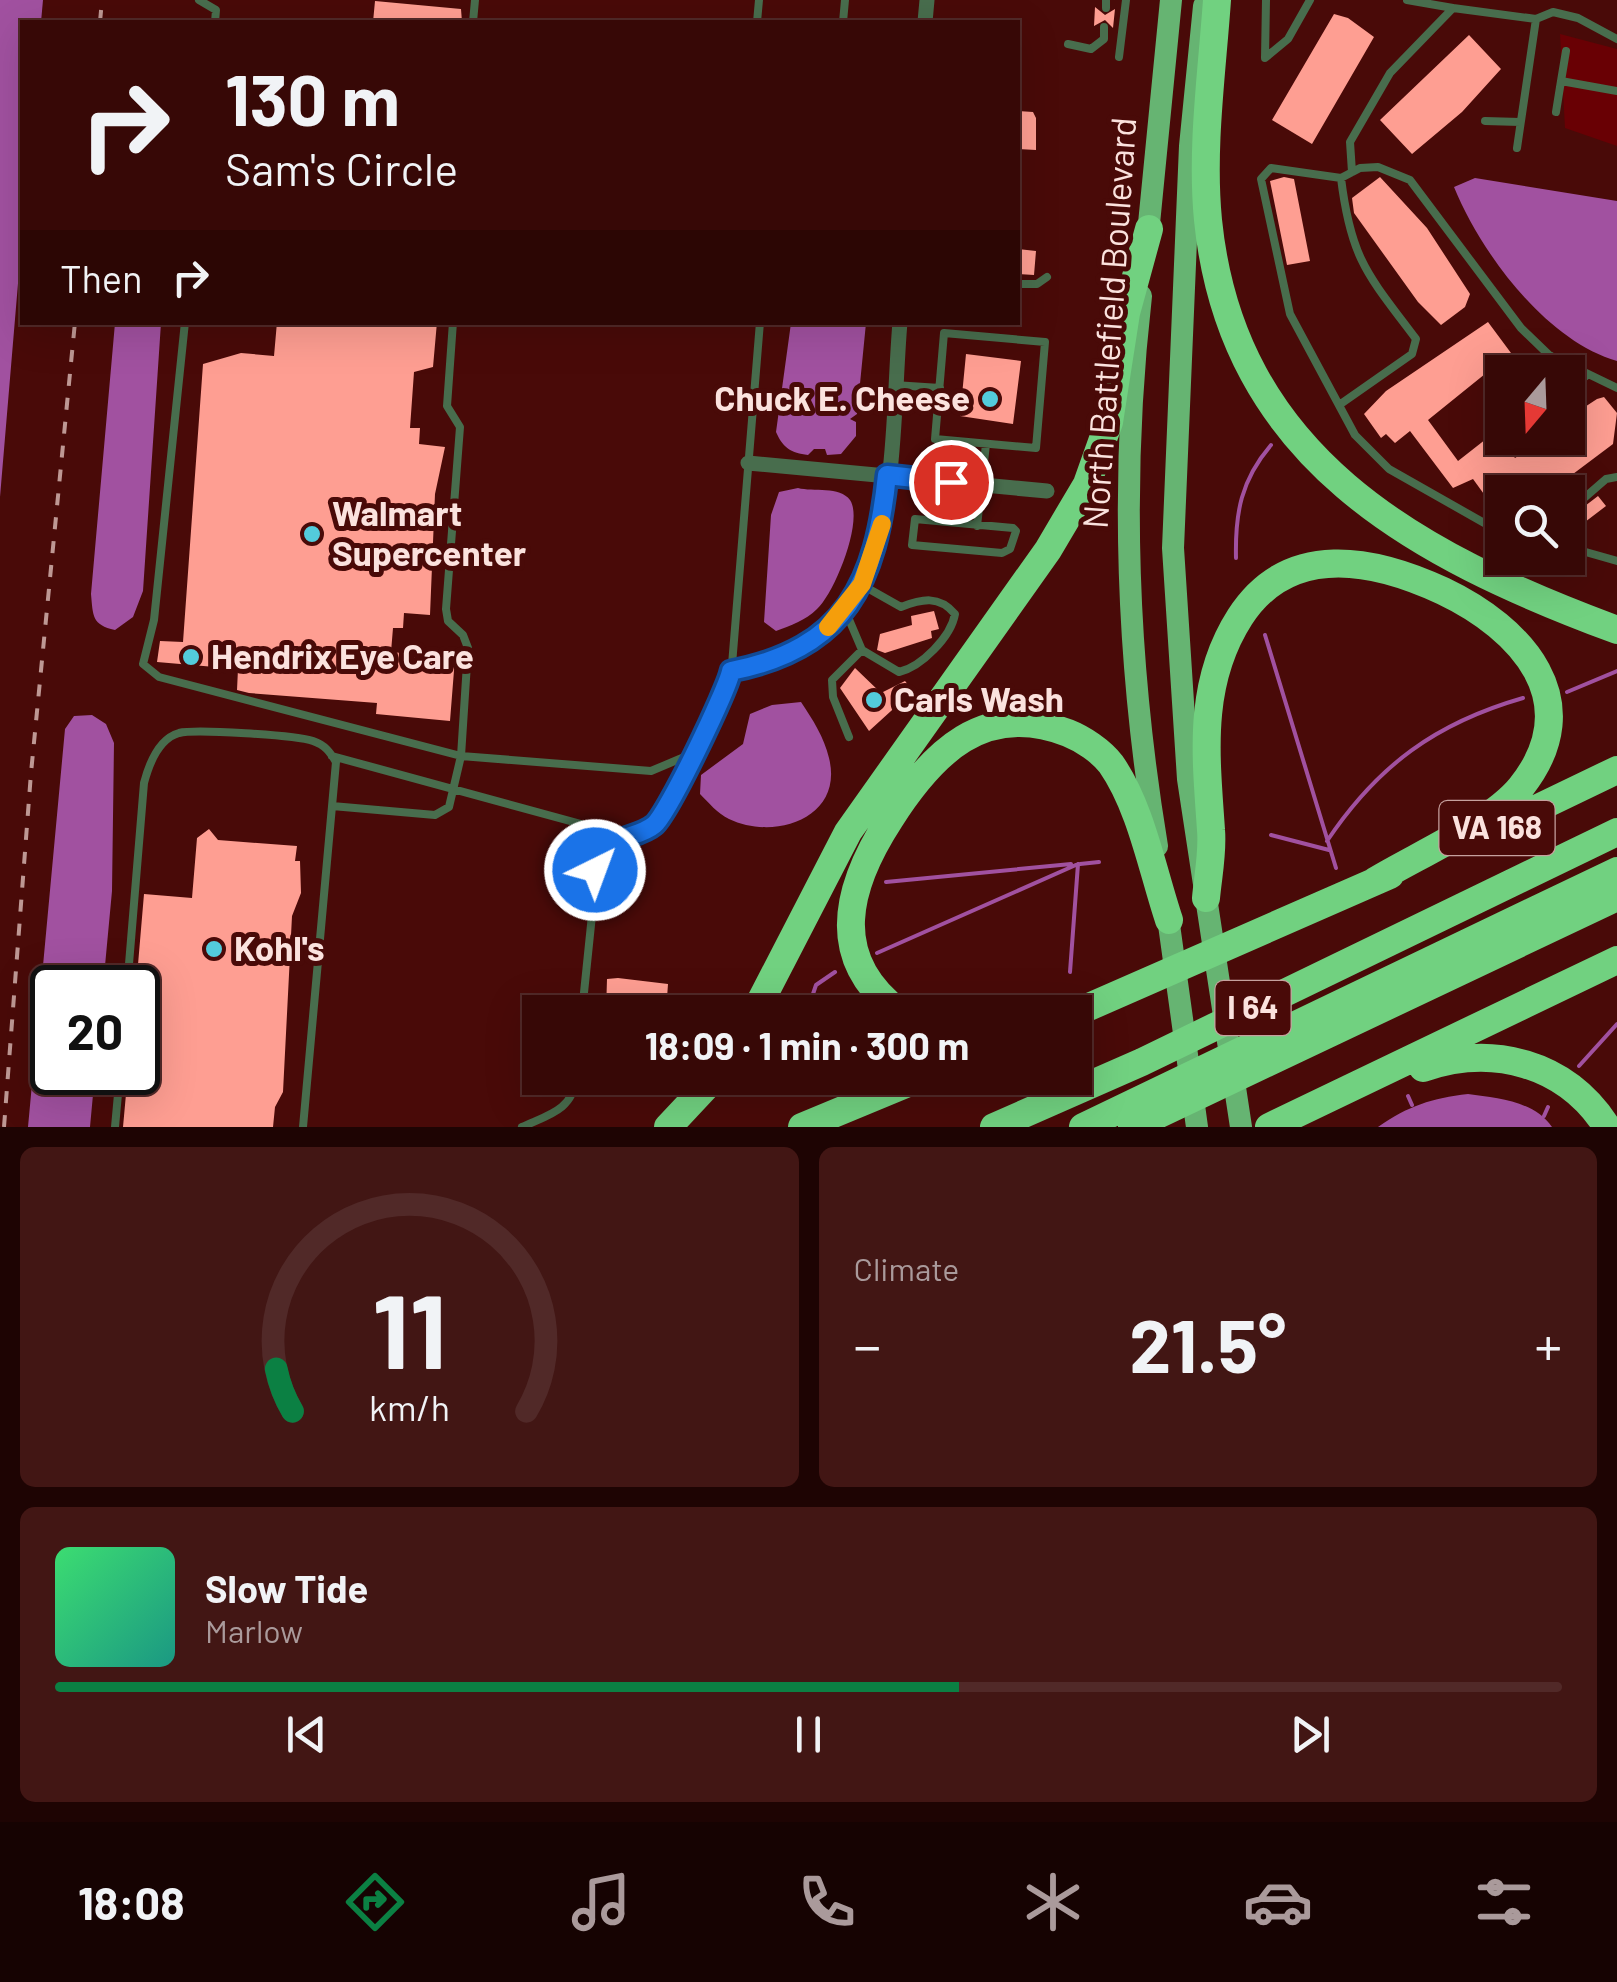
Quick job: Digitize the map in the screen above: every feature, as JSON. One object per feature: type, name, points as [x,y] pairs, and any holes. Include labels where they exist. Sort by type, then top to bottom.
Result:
[{"type":"highway","points":[[1217,0],[1206,160],[1208,223],[1231,321],[1250,367],[1275,410],[1340,484],[1399,529],[1617,630]]},
{"type":"highway","points":[[764,995],[848,832],[1048,550],[1086,484],[1109,422],[1126,313],[1149,228]]},
{"type":"highway","points":[[1092,1004],[1375,881],[1488,816],[1521,786],[1543,742],[1545,697],[1528,652],[1499,622],[1401,572],[1374,564],[1327,562],[1296,570],[1265,589],[1240,616],[1209,695],[1204,744],[1212,834],[1206,898]]},
{"type":"highway","points":[[882,995],[867,980],[853,948],[849,922],[852,890],[869,851],[932,760],[981,730],[1010,723],[1044,724],[1079,738],[1108,760],[1126,791],[1169,920]]},
{"type":"highway","name":"VA 168","points":[[1375,881],[1617,770]]},
{"type":"highway","name":"I 64","points":[[994,1127],[1142,1062],[1617,829]]},
{"type":"highway","points":[[1020,1127],[1124,1083],[1617,846]]},
{"type":"highway","points":[[1084,1127],[1617,871]]},
{"type":"highway","name":"I 64","points":[[1132,1127],[1617,897]]},
{"type":"highway","points":[[1268,1127],[1617,960]]},
{"type":"highway","points":[[1304,1111],[1431,1065],[1487,1056],[1550,1074],[1585,1100],[1606,1127]]},
{"type":"highway","points":[[668,1127],[698,1095]]},
{"type":"highway","points":[[802,1127],[879,1095]]},
{"type":"main road","name":"North Battlefield Boulevard","points":[[1171,0],[1136,338],[1128,517],[1137,700],[1198,1127]]},
{"type":"main road","points":[[1190,0],[1180,102],[1190,146]]},
{"type":"main road","name":"North Battlefield Boulevard","points":[[1205,0],[1190,146],[1174,548],[1184,744],[1241,1127]]},
{"type":"street","points":[[731,671],[772,661],[821,634],[862,584],[882,528],[900,325]]},
{"type":"street","points":[[748,464],[1047,492]]},
{"type":"lane","points":[[199,0],[216,10],[214,20]]},
{"type":"lane","points":[[1119,57],[1126,0]]},
{"type":"lane","points":[[1266,0],[1265,58],[1288,39],[1310,0]]},
{"type":"lane","points":[[1407,0],[1536,19],[1552,12],[1578,18],[1617,39]]},
{"type":"lane","points":[[1352,172],[1350,142],[1390,72],[1454,8]]},
{"type":"lane","points":[[1517,148],[1536,19]]},
{"type":"lane","points":[[1068,44],[1092,49],[1104,39],[1104,27]]},
{"type":"lane","points":[[1556,112],[1566,50]]},
{"type":"lane","points":[[1560,81],[1617,91]]},
{"type":"lane","points":[[1485,121],[1520,122]]},
{"type":"lane","points":[[1485,521],[1389,469],[1355,435],[1342,403],[1318,370],[1290,314],[1261,179],[1270,168],[1340,178],[1378,167],[1410,180],[1521,328],[1551,355]]},
{"type":"lane","points":[[1340,178],[1347,228],[1360,265],[1416,339],[1412,354],[1342,403]]},
{"type":"lane","points":[[1020,284],[1037,284],[1047,277]]},
{"type":"lane","points":[[185,325],[154,620],[143,664],[159,677],[461,756],[651,771],[668,768],[688,755],[704,736]]},
{"type":"lane","points":[[332,806],[435,816],[449,807],[461,756],[468,648],[463,635],[448,620],[446,608],[460,426],[447,406],[452,325]]},
{"type":"lane","points":[[584,995],[595,870],[605,848],[653,826],[704,736],[731,671],[760,325]]},
{"type":"lane","points":[[944,333],[1045,342],[1036,448],[986,444],[936,439],[944,333]]},
{"type":"lane","points":[[1586,376],[1617,388]]},
{"type":"lane","points":[[894,385],[940,388]]},
{"type":"lane","points":[[978,526],[986,444]]},
{"type":"lane","points":[[1585,498],[1606,480],[1617,477]]},
{"type":"lane","points":[[915,519],[978,526],[1013,528],[1010,548],[1002,553],[912,545],[915,519]]},
{"type":"lane","points":[[1585,552],[1617,561]]},
{"type":"lane","points":[[844,610],[862,650],[890,670],[906,671],[920,663],[953,624],[955,614],[948,605],[931,599],[901,607],[862,584]]},
{"type":"lane","points":[[850,737],[833,697],[832,680],[862,650]]},
{"type":"lane","points":[[129,965],[144,783],[153,756],[177,734],[306,739],[318,742],[332,756],[625,836]]},
{"type":"lane","points":[[304,1127],[332,806],[332,756]]},
{"type":"lane","points":[[115,1127],[118,1095]]},
{"type":"lane","points":[[522,1127],[564,1108],[572,1095]]},
{"type":"shaded area","points":[[0,0],[43,0],[41,20],[20,20],[20,260],[0,497]]},
{"type":"shaded area","points":[[1560,34],[1617,49],[1617,146],[1565,128]]},
{"type":"shaded area","points":[[1475,178],[1617,201],[1617,361],[1565,335],[1541,315],[1499,266],[1454,187]]},
{"type":"shaded area","points":[[115,325],[161,325],[143,591],[133,617],[115,630],[95,618],[91,594]]},
{"type":"shaded area","points":[[791,325],[866,325],[857,414],[850,419],[856,422],[856,436],[841,454],[827,455],[825,449],[814,449],[808,455],[797,453],[785,446],[776,432]]},
{"type":"shaded area","points":[[798,488],[846,496],[853,510],[853,524],[839,573],[824,601],[808,616],[776,631],[764,622],[771,515],[779,492]]},
{"type":"shaded area","points":[[801,702],[829,758],[831,779],[826,796],[802,819],[785,825],[747,825],[721,814],[700,794],[701,775],[743,744],[750,714],[772,705]]},
{"type":"shaded area","points":[[92,715],[106,724],[114,743],[112,891],[105,965],[43,965],[65,729],[74,716]]},
{"type":"shaded area","points":[[1468,1094],[1525,1106],[1552,1127],[1378,1127],[1421,1104]]},
{"type":"shaded area","points":[[31,1095],[93,1095],[90,1127],[28,1127]]},
{"type":"building","points":[[375,1],[461,9],[462,20],[373,20]]},
{"type":"building","points":[[1095,7],[1105,15],[1115,9],[1113,28],[1105,20],[1094,26]]},
{"type":"building","points":[[1334,14],[1348,18],[1374,37],[1312,144],[1272,120]]},
{"type":"building","points":[[1469,35],[1501,69],[1462,112],[1412,154],[1380,120]]},
{"type":"building","points":[[1020,111],[1033,112],[1036,118],[1036,150],[1020,149]]},
{"type":"building","points":[[1380,177],[1427,228],[1470,294],[1465,307],[1441,325],[1418,302],[1354,213],[1352,198]]},
{"type":"building","points":[[1294,179],[1310,261],[1287,265],[1270,181]]},
{"type":"building","points":[[1020,249],[1036,251],[1034,275],[1020,274]]},
{"type":"building","points":[[1488,322],[1511,353],[1485,355],[1485,374],[1428,420],[1458,461],[1485,440],[1485,455],[1585,455],[1585,407],[1604,397],[1617,413],[1613,444],[1572,475],[1485,475],[1485,496],[1473,479],[1453,488],[1410,431],[1395,443],[1386,434],[1381,438],[1364,414],[1386,391]]},
{"type":"building","name":"Walmart Supercenter","points":[[277,325],[437,325],[433,367],[414,372],[410,428],[420,428],[419,444],[445,447],[435,494],[430,615],[404,613],[403,628],[393,628],[391,652],[455,658],[450,721],[376,714],[377,703],[249,693],[237,690],[238,669],[157,662],[160,641],[183,642],[203,364],[241,353],[274,356]]},
{"type":"building","name":"Chuck E. Cheese","points":[[966,354],[1021,361],[1013,424],[960,416]]},
{"type":"building","points":[[1598,496],[1606,506],[1585,522],[1585,506]]},
{"type":"building","points":[[934,611],[939,629],[931,631],[932,638],[885,653],[877,650],[880,634],[912,625],[911,616]]},
{"type":"building","name":"Carls Wash","points":[[855,668],[881,693],[905,681],[913,691],[869,731],[840,688]]},
{"type":"building","name":"Kohl's","points":[[209,829],[218,840],[297,846],[295,861],[300,861],[301,893],[292,916],[283,1092],[275,1107],[273,1127],[123,1127],[126,1095],[160,1095],[160,965],[138,965],[144,894],[192,898],[197,838]]},
{"type":"building","points":[[607,979],[668,984],[667,995],[607,995]]},
{"type":"waterway","points":[[1236,558],[1237,526],[1246,484],[1271,445]]},
{"type":"waterway","points":[[1265,635],[1336,868]]},
{"type":"waterway","points":[[1567,692],[1617,671]]},
{"type":"waterway","points":[[1327,841],[1367,790],[1412,750],[1463,720],[1523,698]]},
{"type":"waterway","points":[[1271,835],[1329,850]]},
{"type":"waterway","points":[[1080,864],[1099,862]]},
{"type":"waterway","points":[[886,882],[1071,864]]},
{"type":"waterway","points":[[877,953],[1078,864]]},
{"type":"waterway","points":[[1070,972],[1078,864]]},
{"type":"waterway","points":[[813,995],[816,985],[835,972]]},
{"type":"waterway","points":[[1579,1066],[1617,1024]]},
{"type":"waterway","points":[[1408,1096],[1412,1105]]},
{"type":"waterway","points":[[1544,1116],[1548,1107]]},
{"type":"railway","points":[[100,20],[102,0]]},
{"type":"railway","points":[[4,1127],[31,773],[75,325]]},
{"type":"slow traffic","points":[[828,627],[862,584],[882,524]]},
{"type":"place","name":"Chuck E. Cheese","points":[[990,399]]},
{"type":"place","name":"Walmart Supercenter","points":[[312,534]]},
{"type":"place","name":"Hendrix Eye Care","points":[[191,657]]},
{"type":"place","name":"Carls Wash","points":[[874,700]]},
{"type":"place","name":"Kohl's","points":[[214,949]]},
{"type":"route","points":[[595,870],[605,848],[615,840],[653,826],[662,815],[704,736],[731,671],[772,661],[798,648],[821,634],[844,610],[874,557],[882,528],[887,475],[951,482]]}]
